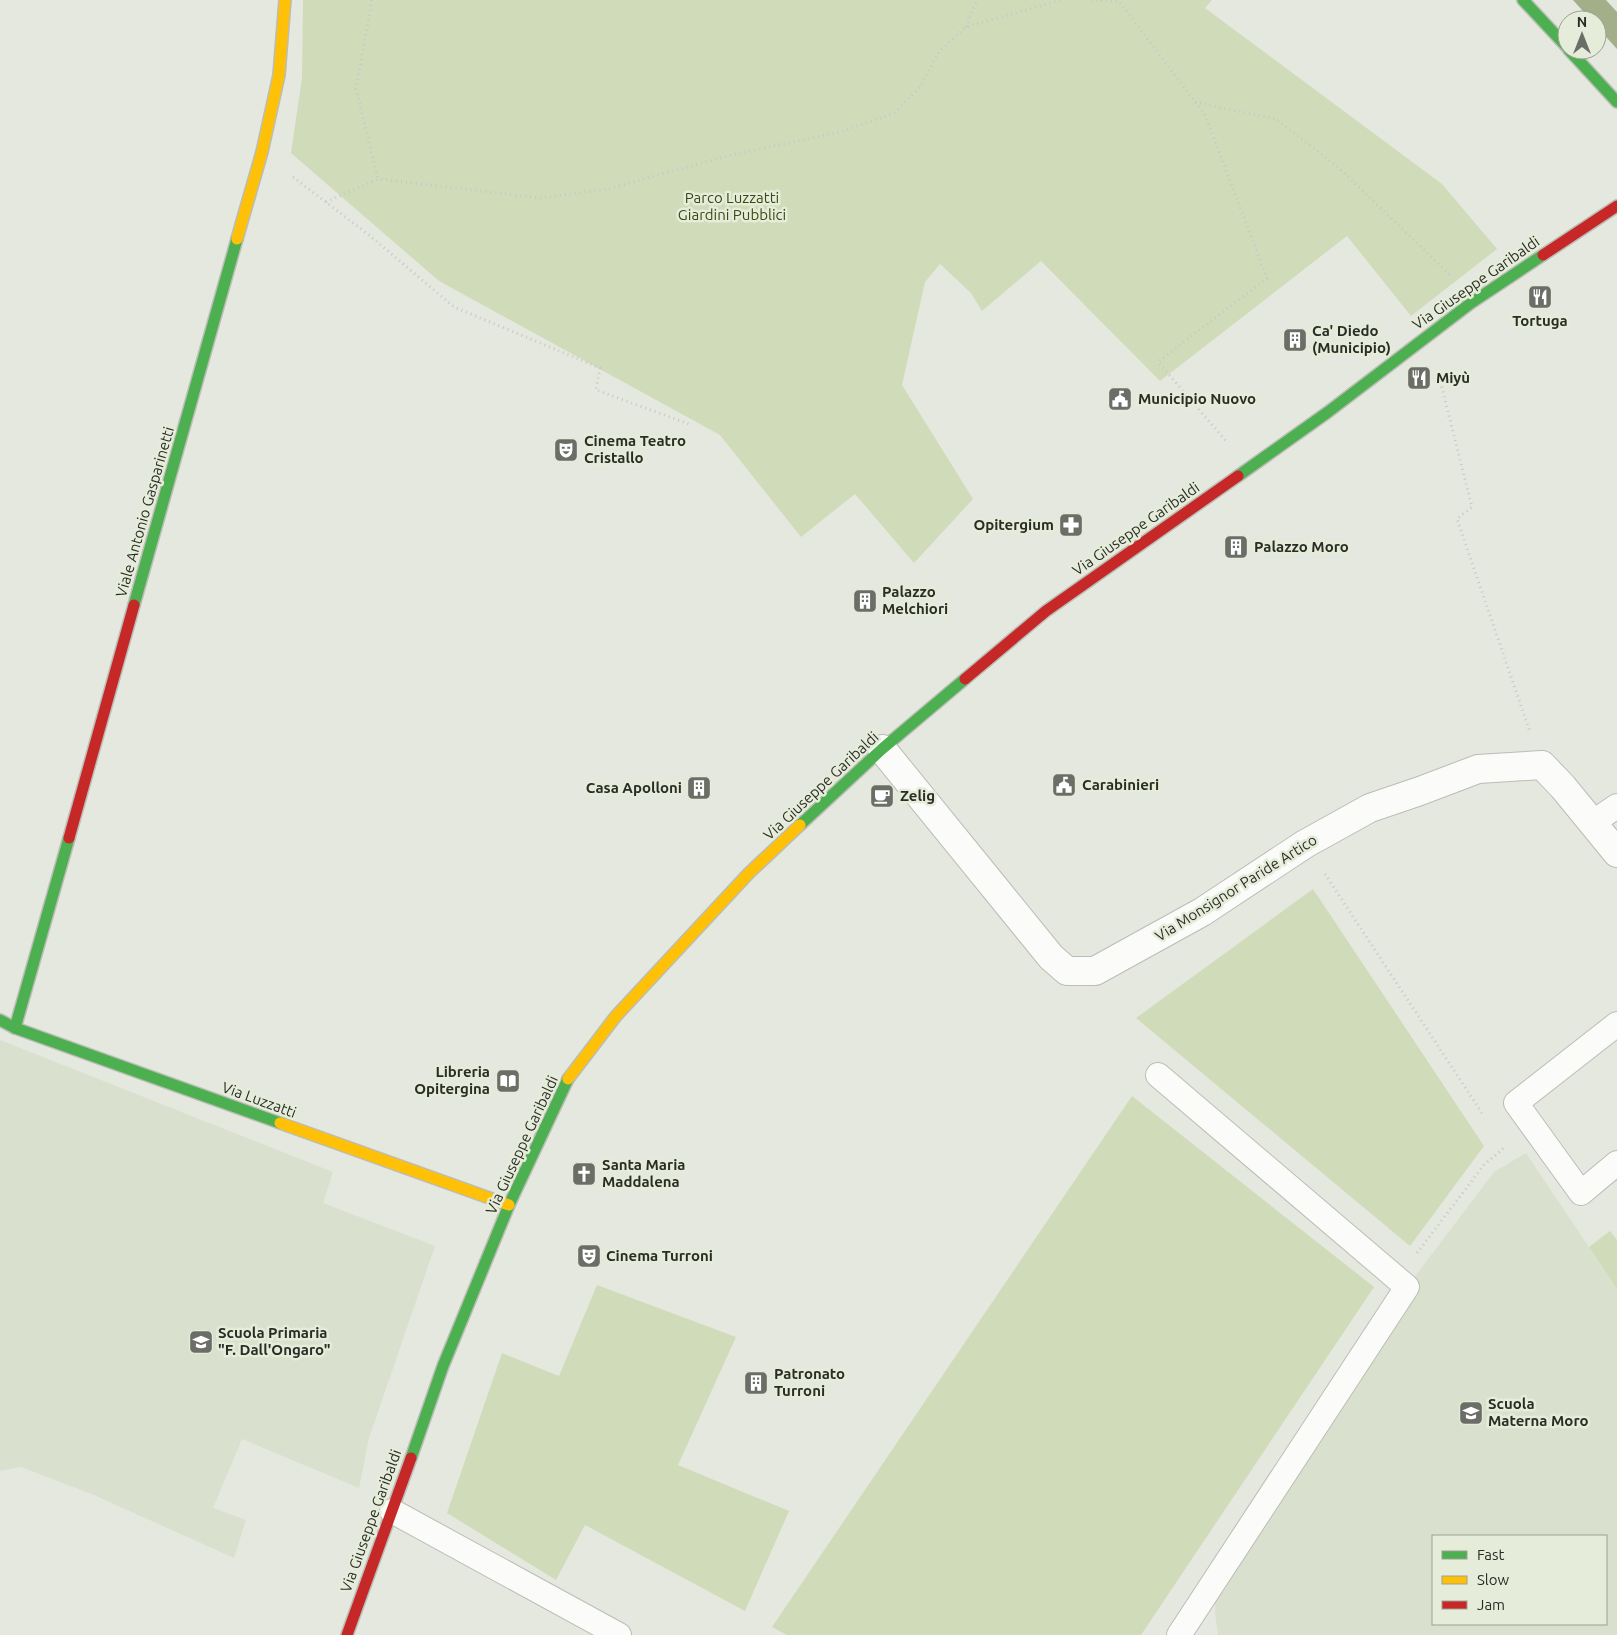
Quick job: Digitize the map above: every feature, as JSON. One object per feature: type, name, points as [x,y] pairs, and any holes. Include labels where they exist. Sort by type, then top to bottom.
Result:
[{"type":"street","name":"Viale Antonio Gasparinetti","points":[[15,1028],[262,152],[279,75],[285,0]]},
{"type":"street","points":[[1523,0],[1557,37]]},
{"type":"street","points":[[1578,60],[1617,102]]},
{"type":"street","name":"Via Giuseppe Garibaldi","points":[[347,1635],[443,1366],[509,1205],[566,1082],[616,1016],[750,873],[882,749],[1046,611],[1328,412],[1471,303],[1617,206]]},
{"type":"street","name":"Via Monsignor Paride Artico","points":[[882,749],[1051,957],[1067,971],[1095,971],[1202,912],[1305,844],[1370,808],[1478,769],[1542,765]]},
{"type":"street","points":[[1542,765],[1563,787],[1617,853]]},
{"type":"street","name":"Via Luzzatti","points":[[0,1020],[15,1028],[509,1205]]},
{"type":"lane","points":[[1592,823],[1617,806]]},
{"type":"lane","points":[[1617,1024],[1516,1103],[1581,1193],[1617,1163]]},
{"type":"lane","points":[[1158,1075],[1408,1287],[1179,1635]]},
{"type":"lane","points":[[392,1511],[619,1635]]},
{"type":"path","points":[[372,0],[356,89],[378,178]]},
{"type":"path","points":[[326,202],[378,178],[540,198],[607,189],[731,155],[841,132],[894,113],[920,87],[939,52],[966,27],[977,0]]},
{"type":"path","points":[[966,27],[1061,0]]},
{"type":"path","points":[[1092,0],[1119,0],[1205,115],[1267,278],[1158,362],[1249,468]]},
{"type":"path","points":[[1194,102],[1276,119],[1339,168],[1457,281],[1471,303]]},
{"type":"path","points":[[289,174],[454,307],[600,368],[596,390],[689,424]]},
{"type":"path","points":[[1429,334],[1472,507],[1457,519],[1542,765]]},
{"type":"path","points":[[1305,844],[1483,1114]]},
{"type":"path","points":[[1398,1279],[1484,1165],[1510,1142]]},
{"type":"shaded area","points":[[1573,0],[1606,0],[1617,12],[1617,49],[1607,38],[1607,10],[1582,10]]},
{"type":"shaded area","name":"Scuola Primaria \"F. Dall'Ongaro\"","points":[[0,1040],[333,1172],[323,1203],[435,1246],[369,1438],[359,1488],[242,1439],[213,1508],[246,1520],[234,1558],[94,1495],[21,1467],[0,1471]]},
{"type":"shaded area","name":"Scuola Materna Moro","points":[[1526,1153],[1617,1289],[1617,1635],[1218,1635],[1215,1613],[1216,1577],[1407,1287],[1494,1172]]},
{"type":"green space","name":"Parco Luzzatti Giardini Pubblici","points":[[303,0],[1212,0],[1205,8],[1442,184],[1497,249],[1411,316],[1347,236],[1160,381],[1041,261],[982,311],[971,293],[940,264],[925,282],[902,385],[973,499],[914,563],[855,494],[801,537],[720,435],[439,281],[291,153],[302,78]]},
{"type":"green space","points":[[1313,889],[1484,1146],[1410,1246],[1136,1018]]},
{"type":"green space","points":[[1132,1096],[1374,1287],[1141,1635],[787,1635],[772,1627]]},
{"type":"green space","points":[[1610,1231],[1617,1240],[1617,1289],[1589,1247]]},
{"type":"green space","points":[[597,1285],[736,1337],[678,1465],[789,1511],[745,1611],[585,1525],[556,1580],[447,1513],[502,1353],[559,1376]]},
{"type":"traffic: fast","points":[[1523,0],[1557,36]]},
{"type":"traffic: fast","points":[[1578,60],[1617,102]]},
{"type":"traffic: fast","points":[[134,605],[237,239]]},
{"type":"traffic: fast","points":[[1238,476],[1328,412],[1471,303],[1543,255]]},
{"type":"traffic: fast","points":[[800,825],[882,749],[965,679]]},
{"type":"traffic: fast","points":[[15,1028],[69,838]]},
{"type":"traffic: fast","points":[[0,1020],[15,1028],[280,1123]]},
{"type":"traffic: fast","points":[[411,1458],[443,1366],[509,1205],[568,1079]]},
{"type":"traffic: slow","points":[[237,239],[262,152],[279,75],[285,0]]},
{"type":"traffic: slow","points":[[568,1079],[616,1016],[749,873],[800,825]]},
{"type":"traffic: slow","points":[[280,1123],[509,1205]]},
{"type":"traffic: jam","points":[[1543,255],[1617,206]]},
{"type":"traffic: jam","points":[[965,679],[1046,611],[1238,476]]},
{"type":"traffic: jam","points":[[69,838],[134,605]]},
{"type":"traffic: jam","points":[[347,1635],[411,1458]]},
{"type":"place","name":"Tortuga","points":[[1540,297]]},
{"type":"place","name":"Ca' Diedo (Municipio)","points":[[1295,340]]},
{"type":"place","name":"Miyù","points":[[1419,378]]},
{"type":"place","name":"Municipio Nuovo","points":[[1120,399]]},
{"type":"place","name":"Cinema Teatro Cristallo","points":[[566,450]]},
{"type":"place","name":"Opitergium","points":[[1071,525]]},
{"type":"place","name":"Palazzo Moro","points":[[1236,547]]},
{"type":"place","name":"Palazzo Melchiori","points":[[865,601]]},
{"type":"place","name":"Carabinieri","points":[[1064,785]]},
{"type":"place","name":"Casa Apolloni","points":[[699,788]]},
{"type":"place","name":"Zelig","points":[[882,796]]},
{"type":"place","name":"Libreria Opitergina","points":[[508,1081]]},
{"type":"place","name":"Santa Maria Maddalena","points":[[584,1174]]},
{"type":"place","name":"Cinema Turroni","points":[[589,1256]]},
{"type":"place","name":"Scuola Primaria \"F. Dall'Ongaro\"","points":[[201,1342]]},
{"type":"place","name":"Patronato Turroni","points":[[756,1383]]},
{"type":"place","name":"Scuola Materna Moro","points":[[1471,1413]]}]
